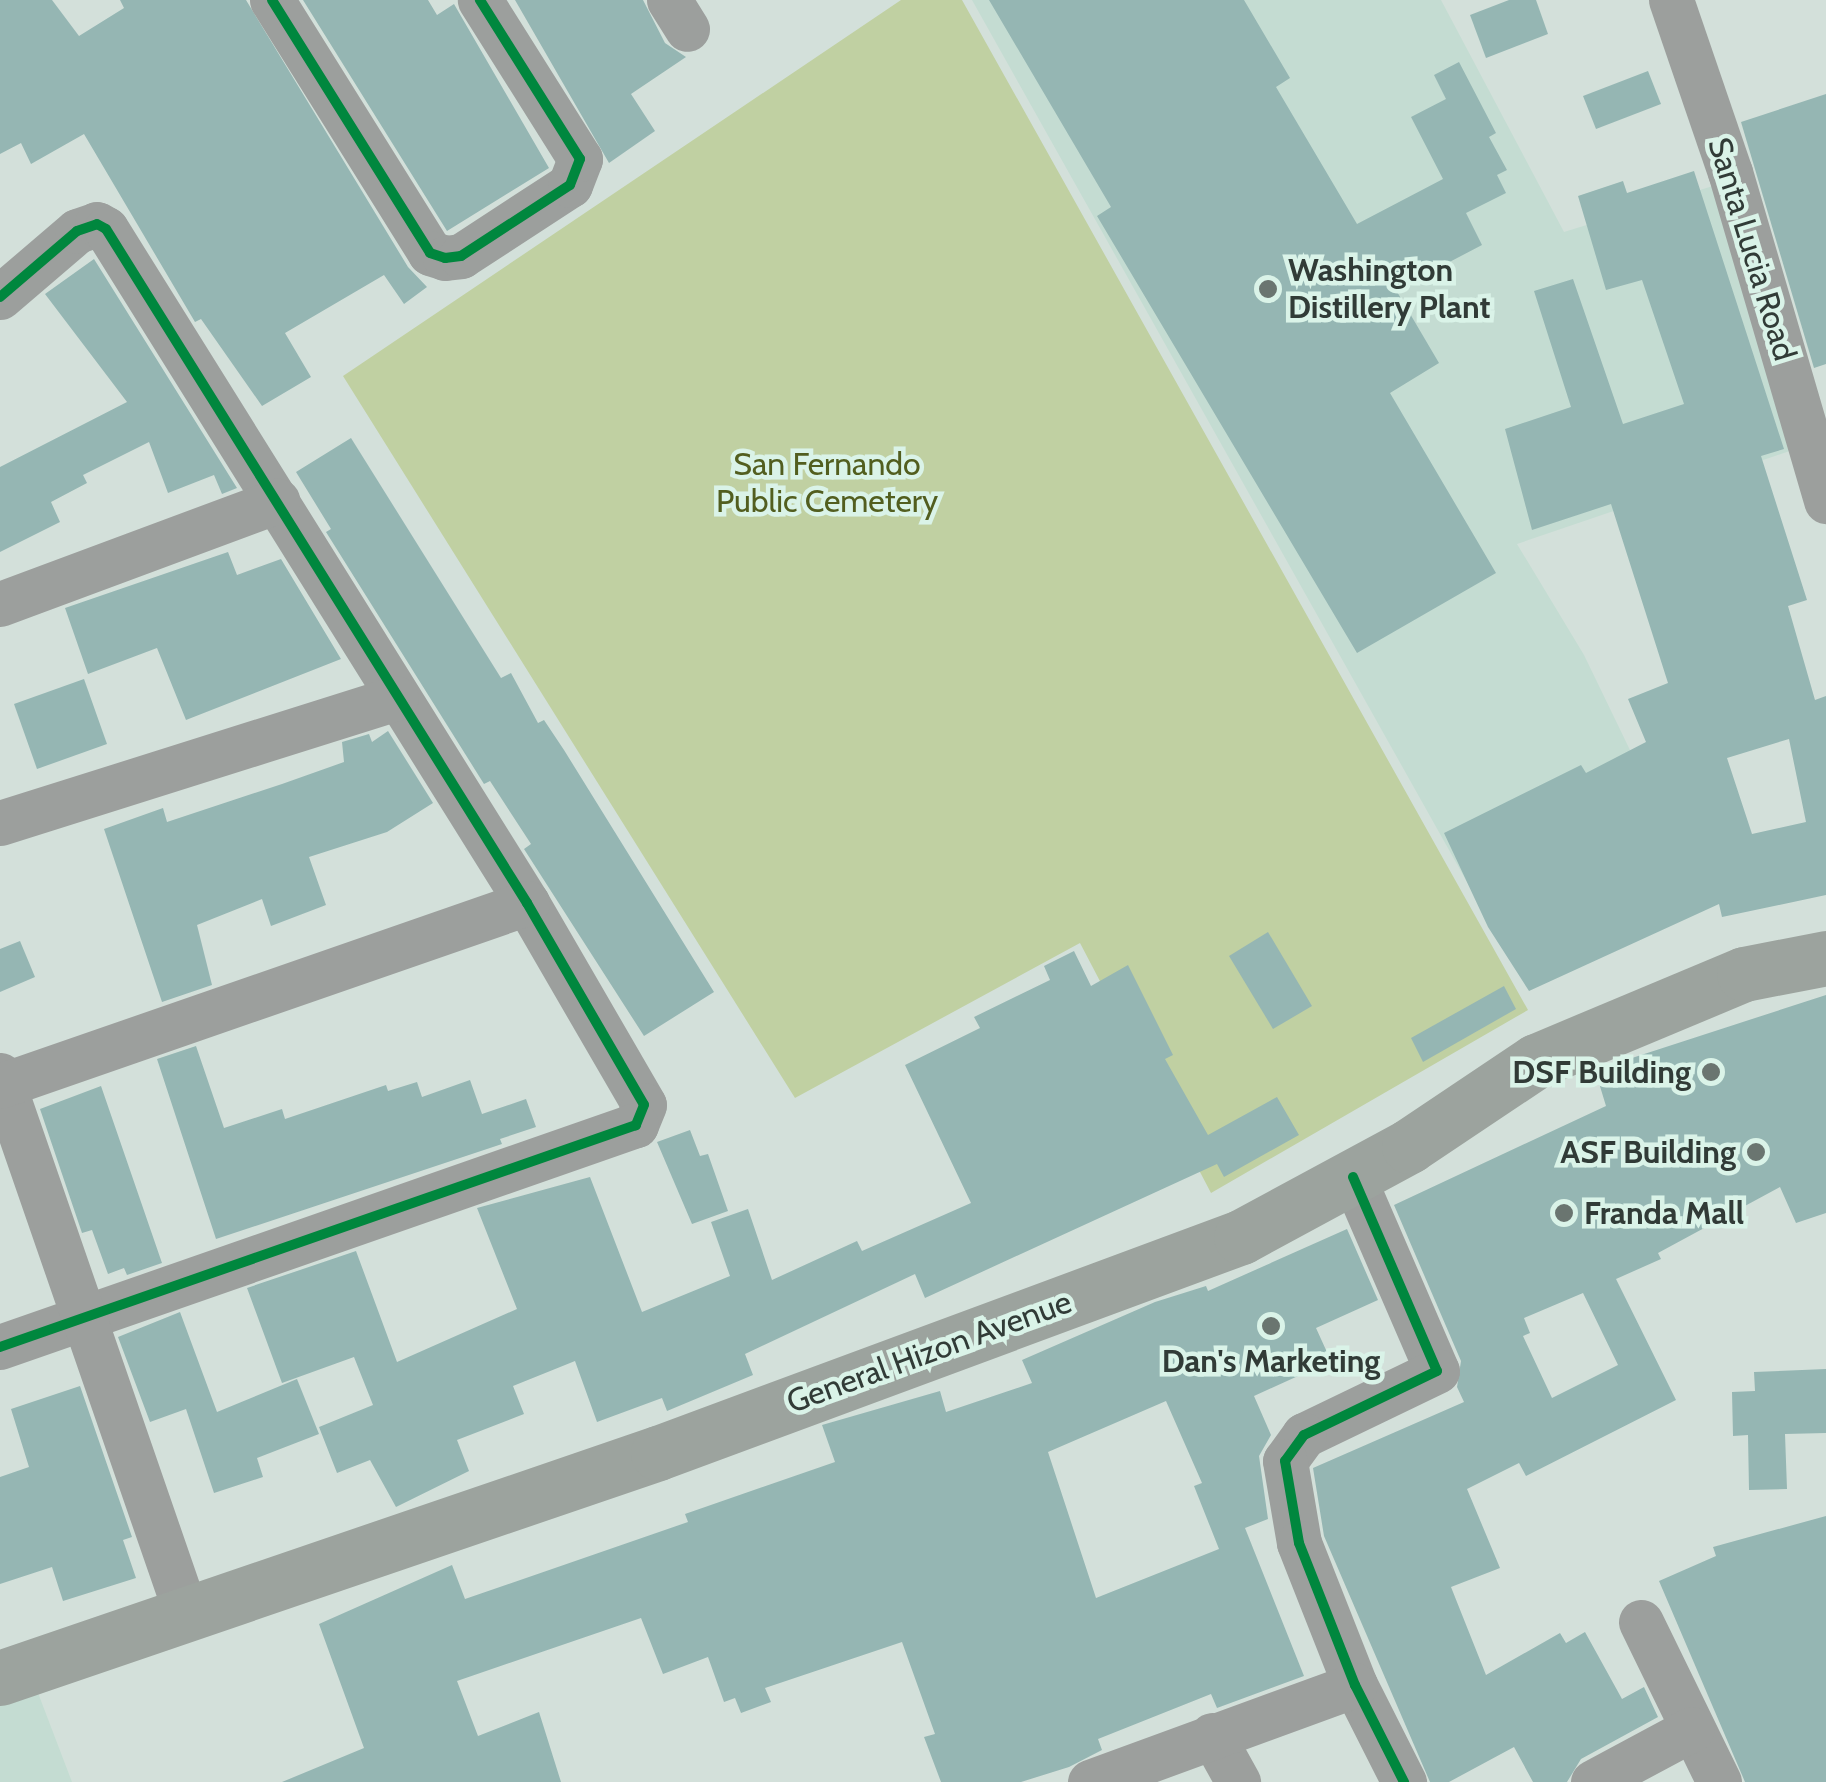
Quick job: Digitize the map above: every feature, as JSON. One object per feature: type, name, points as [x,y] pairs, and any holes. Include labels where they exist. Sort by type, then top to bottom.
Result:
[{"type":"main road","name":"General Hizon Avenue","points":[[0,1678],[658,1453],[1241,1237],[1353,1177],[1536,1062],[1744,974],[1826,958]]},
{"type":"street","points":[[272,0],[430,253],[444,258],[461,256],[570,185],[580,160],[480,0]]},
{"type":"street","name":"Santa Lucia Road","points":[[1671,0],[1730,172],[1826,501]]},
{"type":"street","points":[[0,297],[76,231],[97,224],[106,228],[396,698],[528,903],[644,1104],[636,1125],[0,1347]]},
{"type":"street","points":[[0,604],[277,501]]},
{"type":"street","points":[[0,824],[396,698]]},
{"type":"street","points":[[186,1613],[1,1082],[528,903]]},
{"type":"street","points":[[1353,1177],[1437,1372],[1304,1436],[1285,1461],[1299,1543],[1355,1686],[1404,1782]]},
{"type":"street","points":[[1642,1622],[1719,1782]]},
{"type":"street","points":[[1090,1782],[1355,1686]]},
{"type":"street","points":[[1593,1782],[1692,1729]]},
{"type":"street","points":[[1212,1735],[1238,1782]]},
{"type":"shaded area","points":[[972,0],[1441,0],[1564,232],[1729,181],[1807,445],[1517,544],[1584,655],[1674,841],[1490,923]]},
{"type":"shaded area","points":[[35,1685],[72,1782],[0,1782],[0,1697]]},
{"type":"green space","name":"San Fernando Public Cemetery","points":[[901,0],[962,0],[1528,1010],[1211,1193],[1080,943],[795,1098],[343,376]]},
{"type":"building","points":[[0,0],[52,0],[79,36],[124,8],[120,0],[246,0],[408,267],[427,287],[404,304],[384,275],[285,333],[311,377],[262,406],[201,319],[195,322],[84,134],[31,164],[21,143],[0,154]]},
{"type":"building","points":[[303,0],[428,0],[437,15],[454,4],[549,168],[447,231]]},
{"type":"building","points":[[515,0],[643,0],[665,43],[686,57],[631,94],[655,131],[609,163]]},
{"type":"building","points":[[989,0],[1244,0],[1290,78],[1276,87],[1357,224],[1443,179],[1411,117],[1446,99],[1434,75],[1459,62],[1496,133],[1489,137],[1507,170],[1497,175],[1506,193],[1466,213],[1482,245],[1396,290],[1439,363],[1390,393],[1496,573],[1357,653],[1097,216],[1111,207]]},
{"type":"building","points":[[1509,0],[1536,0],[1548,34],[1486,58],[1470,15]]},
{"type":"building","points":[[1648,71],[1661,104],[1596,129],[1583,96]]},
{"type":"building","points":[[1826,94],[1826,364],[1814,368],[1741,122]]},
{"type":"building","points":[[1694,171],[1784,449],[1761,456],[1807,600],[1788,606],[1815,700],[1826,696],[1826,895],[1722,917],[1719,904],[1529,991],[1488,927],[1444,833],[1581,765],[1586,773],[1646,742],[1628,699],[1668,683],[1611,504],[1532,530],[1505,429],[1571,407],[1534,291],[1573,279],[1623,424],[1684,404],[1642,280],[1606,290],[1578,196],[1623,181],[1627,193]],"holes":[[[1789,739],[1806,822],[1752,834],[1727,758]]]},
{"type":"building","points":[[94,259],[237,488],[222,494],[214,475],[168,493],[149,442],[83,475],[87,483],[51,502],[60,522],[0,552],[0,467],[127,402],[45,294]]},
{"type":"building","points":[[351,438],[501,678],[511,673],[538,723],[544,720],[564,750],[714,992],[644,1036],[524,849],[531,844],[490,781],[484,784],[326,532],[331,529],[296,472]]},
{"type":"building","points":[[228,552],[237,575],[281,559],[341,659],[186,720],[157,648],[88,674],[65,608]]},
{"type":"building","points":[[84,679],[107,744],[37,769],[14,704]]},
{"type":"building","points":[[388,731],[433,803],[387,832],[309,857],[326,905],[271,926],[262,899],[197,925],[212,985],[162,1002],[104,829],[163,808],[167,822],[282,784],[344,762],[342,742],[369,734],[372,742]]},
{"type":"building","points":[[1268,932],[1312,1006],[1273,1029],[1229,956]]},
{"type":"building","points":[[20,941],[35,977],[0,992],[0,949]]},
{"type":"building","points":[[1074,951],[1091,986],[1128,965],[1173,1055],[1165,1059],[1208,1135],[1277,1097],[1299,1135],[1224,1177],[1217,1164],[925,1298],[915,1274],[745,1354],[753,1375],[667,1411],[662,1398],[597,1422],[575,1361],[513,1386],[524,1414],[457,1440],[469,1471],[396,1507],[370,1460],[337,1473],[319,1427],[373,1405],[354,1357],[282,1383],[247,1288],[356,1251],[397,1362],[517,1309],[477,1208],[590,1177],[642,1312],[730,1276],[711,1222],[748,1209],[772,1280],[857,1241],[862,1251],[971,1203],[905,1065],[980,1028],[974,1017],[1050,980],[1044,966]]},
{"type":"building","points":[[1504,986],[1516,1009],[1423,1062],[1411,1038]]},
{"type":"building","points":[[1826,995],[1826,1213],[1796,1223],[1780,1187],[1658,1253],[1661,1259],[1616,1279],[1676,1400],[1526,1476],[1519,1463],[1467,1489],[1500,1568],[1451,1587],[1486,1675],[1560,1633],[1566,1643],[1585,1632],[1622,1699],[1644,1687],[1658,1717],[1581,1759],[1567,1782],[1533,1782],[1514,1747],[1449,1782],[1430,1782],[1324,1536],[1313,1468],[1464,1402],[1457,1387],[1461,1361],[1394,1205],[1606,1106],[1595,1070]],"holes":[[[1583,1293],[1618,1365],[1552,1398],[1523,1336],[1530,1333],[1524,1318]]]},
{"type":"building","points":[[196,1046],[224,1128],[282,1109],[285,1119],[386,1085],[388,1091],[417,1082],[422,1097],[470,1080],[482,1114],[526,1099],[536,1127],[500,1139],[502,1144],[216,1239],[157,1059]]},
{"type":"building","points":[[101,1086],[162,1263],[127,1275],[124,1268],[108,1274],[92,1230],[82,1233],[40,1109]]},
{"type":"building","points":[[690,1130],[700,1156],[708,1154],[728,1211],[692,1224],[657,1142]]},
{"type":"building","points":[[1347,1229],[1378,1300],[1316,1328],[1331,1361],[1254,1396],[1271,1435],[1259,1456],[1268,1519],[1245,1528],[1304,1676],[1217,1708],[1211,1694],[1098,1739],[1102,1750],[1069,1767],[1021,1782],[941,1782],[924,1737],[935,1734],[902,1642],[765,1688],[771,1702],[741,1713],[735,1698],[724,1702],[708,1657],[663,1674],[641,1618],[457,1681],[478,1736],[539,1712],[561,1782],[282,1782],[364,1748],[319,1624],[452,1565],[465,1599],[688,1522],[685,1514],[835,1462],[822,1425],[940,1391],[946,1412],[1032,1383],[1022,1360],[1155,1302],[1206,1286],[1208,1291]],"holes":[[[1166,1401],[1202,1483],[1194,1486],[1219,1549],[1096,1598],[1048,1452]]]},
{"type":"building","points":[[180,1312],[217,1412],[297,1379],[319,1434],[257,1458],[263,1477],[214,1493],[186,1409],[150,1422],[118,1337]]},
{"type":"building","points":[[1826,1369],[1826,1433],[1785,1434],[1787,1489],[1749,1490],[1748,1435],[1733,1436],[1732,1392],[1755,1391],[1754,1372]]},
{"type":"building","points":[[80,1386],[132,1537],[123,1540],[136,1578],[63,1601],[52,1567],[0,1584],[0,1477],[29,1467],[11,1409]]},
{"type":"building","points":[[1826,1516],[1826,1782],[1745,1782],[1659,1581],[1716,1556],[1713,1547]]},
{"type":"cycle path","points":[[272,0],[430,253],[445,258],[461,256],[570,185],[580,159],[480,0]]},
{"type":"cycle path","points":[[0,297],[77,231],[97,224],[106,229],[527,903],[644,1105],[636,1125],[0,1347]]},
{"type":"cycle path","points":[[1353,1177],[1437,1371],[1304,1435],[1285,1461],[1299,1543],[1355,1685],[1404,1782]]},
{"type":"place","name":"Washington Distillery Plant","points":[[1268,289]]},
{"type":"place","name":"DSF Building","points":[[1711,1072]]},
{"type":"place","name":"ASF Building","points":[[1756,1152]]},
{"type":"place","name":"Franda Mall","points":[[1564,1213]]},
{"type":"place","name":"Dan's Marketing","points":[[1271,1326]]}]
